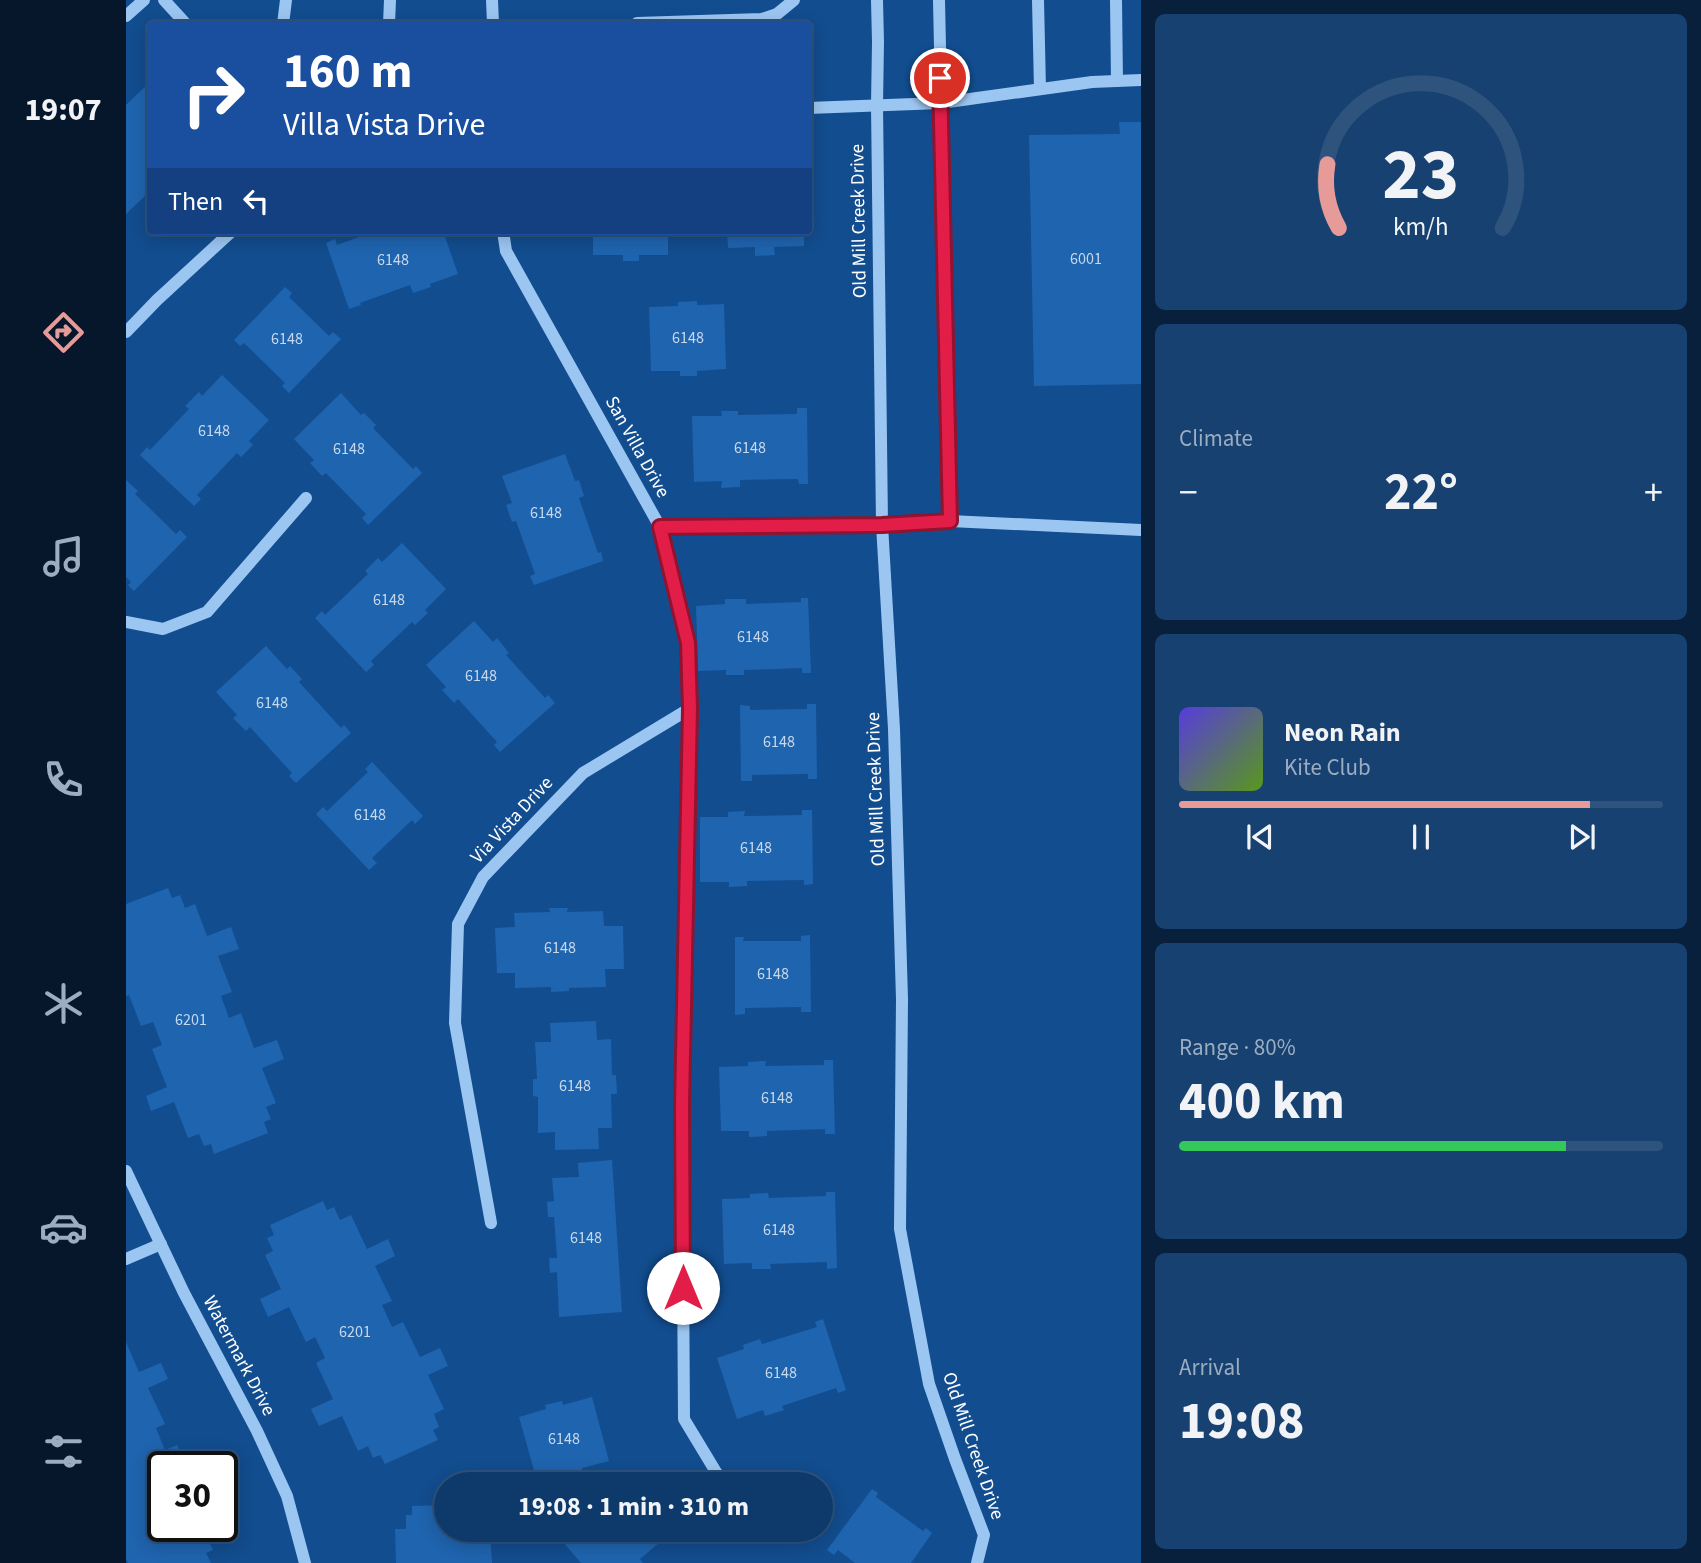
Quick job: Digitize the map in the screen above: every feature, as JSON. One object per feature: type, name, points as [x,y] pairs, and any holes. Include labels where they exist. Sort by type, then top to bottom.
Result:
[{"type":"street","points":[[126,16],[144,0]]},
{"type":"street","points":[[164,0],[183,21]]},
{"type":"street","points":[[283,21],[286,0]]},
{"type":"street","points":[[389,21],[390,0]]},
{"type":"street","points":[[492,0],[493,21]]},
{"type":"street","points":[[700,21],[762,19],[776,14],[794,0]]},
{"type":"street","name":"Old Mill Creek Drive","points":[[877,0],[882,525],[894,729],[902,999],[901,1229],[929,1384],[984,1535],[977,1563]]},
{"type":"street","points":[[939,0],[950,521]]},
{"type":"street","points":[[1038,0],[1040,89]]},
{"type":"street","points":[[1116,0],[1117,81]]},
{"type":"street","points":[[812,108],[940,103],[1091,82],[1141,80]]},
{"type":"street","points":[[126,332],[228,235]]},
{"type":"street","name":"San Villa Drive","points":[[504,235],[506,251],[660,527],[688,643],[690,709],[682,1105],[684,1419],[716,1472]]},
{"type":"street","points":[[126,622],[163,629],[207,612],[306,498]]},
{"type":"street","points":[[660,527],[882,525],[950,521],[1141,530]]},
{"type":"street","name":"Via Vista Drive","points":[[491,1223],[455,1023],[458,924],[483,877],[583,773],[690,709]]},
{"type":"street","name":"Watermark Drive","points":[[126,1171],[184,1293],[257,1431],[282,1485],[305,1563]]},
{"type":"street","points":[[126,1258],[161,1244]]},
{"type":"building","points":[[147,85],[147,194],[126,214],[126,105]]},
{"type":"building","points":[[1119,122],[1141,122],[1141,384],[1034,386],[1029,135],[1120,134]]},
{"type":"building","points":[[364,235],[444,235],[458,274],[413,293],[410,285],[349,309],[326,243],[335,239],[337,245]]},
{"type":"building","points":[[593,235],[668,235],[668,255],[639,255],[639,261],[623,261],[623,255],[593,255]]},
{"type":"building","points":[[727,235],[804,235],[804,246],[774,247],[775,255],[755,256],[755,247],[728,248]]},
{"type":"building","points":[[285,287],[292,293],[289,297],[329,336],[333,332],[341,339],[289,393],[282,386],[285,383],[244,343],[240,346],[234,340]]},
{"type":"building","points":[[697,301],[697,305],[724,304],[726,369],[697,371],[697,376],[680,376],[680,371],[651,371],[649,307],[678,306],[678,302]]},
{"type":"building","points":[[222,375],[269,420],[249,441],[253,445],[241,457],[237,453],[197,495],[201,499],[194,506],[140,455],[147,447],[150,450],[189,409],[185,406],[199,392],[202,396]]},
{"type":"building","points":[[341,393],[361,415],[364,413],[376,425],[373,428],[413,469],[416,466],[422,473],[368,525],[362,518],[366,514],[326,473],[322,476],[310,463],[314,460],[294,439]]},
{"type":"building","points":[[797,408],[807,408],[808,484],[799,484],[798,479],[740,480],[740,487],[721,488],[722,481],[694,482],[692,416],[722,416],[721,411],[738,411],[738,415],[797,414]]},
{"type":"building","points":[[565,454],[575,481],[579,480],[584,496],[579,498],[603,561],[534,585],[530,576],[535,574],[516,521],[512,522],[506,505],[512,503],[502,476]]},
{"type":"building","points":[[126,480],[138,491],[135,494],[176,534],[180,530],[187,537],[134,591],[128,585],[131,582],[126,577]]},
{"type":"building","points":[[402,543],[446,589],[425,610],[428,613],[415,625],[412,622],[371,661],[374,665],[366,672],[315,618],[322,611],[325,615],[368,574],[365,571],[378,558],[382,562]]},
{"type":"building","points":[[801,598],[808,598],[811,673],[802,673],[802,668],[744,670],[744,675],[726,675],[726,670],[698,671],[696,606],[725,604],[725,599],[746,599],[746,604],[801,602]]},
{"type":"building","points":[[474,621],[493,642],[497,638],[509,653],[506,655],[545,698],[548,695],[555,703],[500,752],[494,745],[497,742],[458,699],[454,703],[442,690],[446,687],[426,665]]},
{"type":"building","points":[[266,646],[287,669],[290,666],[302,679],[299,682],[341,728],[344,725],[351,733],[296,783],[289,776],[292,773],[250,727],[246,731],[233,718],[237,715],[216,692]]},
{"type":"building","points":[[807,704],[816,704],[817,779],[808,779],[808,774],[752,775],[752,781],[741,781],[740,705],[750,706],[750,710],[807,709]]},
{"type":"building","points":[[372,762],[423,816],[415,824],[412,820],[372,858],[377,863],[369,870],[316,814],[323,807],[327,811],[368,772],[365,769]]},
{"type":"building","points":[[802,810],[812,810],[813,884],[804,885],[804,880],[747,881],[747,886],[729,887],[729,882],[700,882],[700,817],[728,817],[728,812],[745,811],[744,816],[802,815]]},
{"type":"building","points":[[168,888],[172,898],[180,895],[185,908],[195,904],[207,936],[231,927],[239,949],[218,956],[232,992],[221,996],[229,1018],[241,1013],[254,1048],[277,1040],[284,1059],[262,1068],[276,1103],[266,1107],[271,1119],[264,1122],[268,1133],[214,1154],[211,1144],[204,1146],[199,1134],[188,1138],[174,1102],[151,1111],[146,1096],[167,1087],[152,1049],[162,1045],[153,1022],[141,1026],[129,995],[126,996],[126,904]]},
{"type":"building","points":[[549,908],[568,908],[567,912],[603,911],[604,926],[623,926],[624,969],[605,969],[606,987],[569,988],[569,991],[551,992],[551,987],[515,988],[515,973],[497,973],[495,928],[515,927],[514,913],[550,912]]},
{"type":"building","points":[[810,935],[811,1012],[801,1012],[801,1007],[745,1008],[745,1014],[735,1015],[735,937],[744,937],[743,941],[801,941],[801,936]]},
{"type":"building","points":[[596,1021],[597,1040],[611,1039],[612,1075],[616,1075],[617,1094],[611,1094],[612,1128],[598,1128],[599,1149],[555,1150],[555,1132],[538,1133],[538,1097],[533,1096],[533,1079],[537,1079],[535,1042],[551,1042],[550,1023]]},
{"type":"building","points":[[824,1060],[833,1060],[835,1134],[825,1134],[825,1129],[767,1131],[767,1136],[749,1137],[749,1131],[721,1131],[719,1067],[748,1066],[748,1062],[766,1061],[765,1066],[824,1065]]},
{"type":"building","points":[[612,1160],[622,1312],[559,1317],[557,1272],[550,1273],[549,1258],[557,1258],[554,1217],[548,1217],[547,1202],[554,1201],[552,1178],[579,1177],[578,1163]]},
{"type":"building","points":[[826,1192],[835,1192],[837,1268],[827,1269],[827,1262],[770,1264],[771,1269],[752,1269],[752,1263],[724,1264],[722,1199],[750,1198],[750,1194],[768,1193],[769,1198],[826,1196]]},
{"type":"building","points":[[323,1201],[327,1210],[334,1207],[340,1220],[351,1215],[367,1249],[388,1239],[395,1256],[375,1266],[392,1301],[382,1305],[392,1327],[403,1322],[420,1357],[440,1348],[448,1366],[428,1375],[444,1409],[434,1414],[439,1427],[433,1430],[438,1440],[385,1464],[380,1455],[373,1458],[368,1446],[358,1451],[342,1416],[319,1426],[311,1409],[333,1399],[316,1363],[325,1358],[315,1337],[306,1342],[289,1307],[268,1317],[260,1299],[281,1289],[265,1255],[273,1251],[267,1238],[274,1235],[270,1225]]},
{"type":"building","points":[[823,1319],[846,1390],[838,1393],[836,1388],[782,1406],[784,1410],[765,1416],[763,1410],[737,1419],[717,1358],[744,1349],[743,1345],[760,1339],[762,1344],[817,1327],[815,1322]]},
{"type":"building","points":[[126,1342],[139,1372],[161,1363],[168,1379],[148,1388],[165,1424],[156,1428],[165,1450],[177,1445],[180,1451],[147,1451],[147,1542],[209,1542],[213,1550],[206,1553],[211,1563],[128,1563]]},
{"type":"building","points":[[592,1397],[609,1461],[582,1468],[583,1472],[534,1472],[519,1417],[546,1409],[545,1405],[562,1401],[563,1405]]},
{"type":"building","points":[[872,1489],[878,1493],[876,1497],[923,1531],[926,1528],[932,1533],[911,1563],[855,1563],[838,1550],[834,1555],[827,1550]]},
{"type":"building","points":[[434,1505],[434,1542],[491,1542],[492,1563],[396,1563],[395,1529],[406,1529],[406,1515],[412,1515],[412,1506]]},
{"type":"building","points":[[563,1542],[660,1542],[640,1559],[643,1563],[581,1563]]},
{"type":"route","points":[[683,1288],[682,1105],[690,709],[688,643],[660,527],[882,525],[950,521],[940,78]]}]
